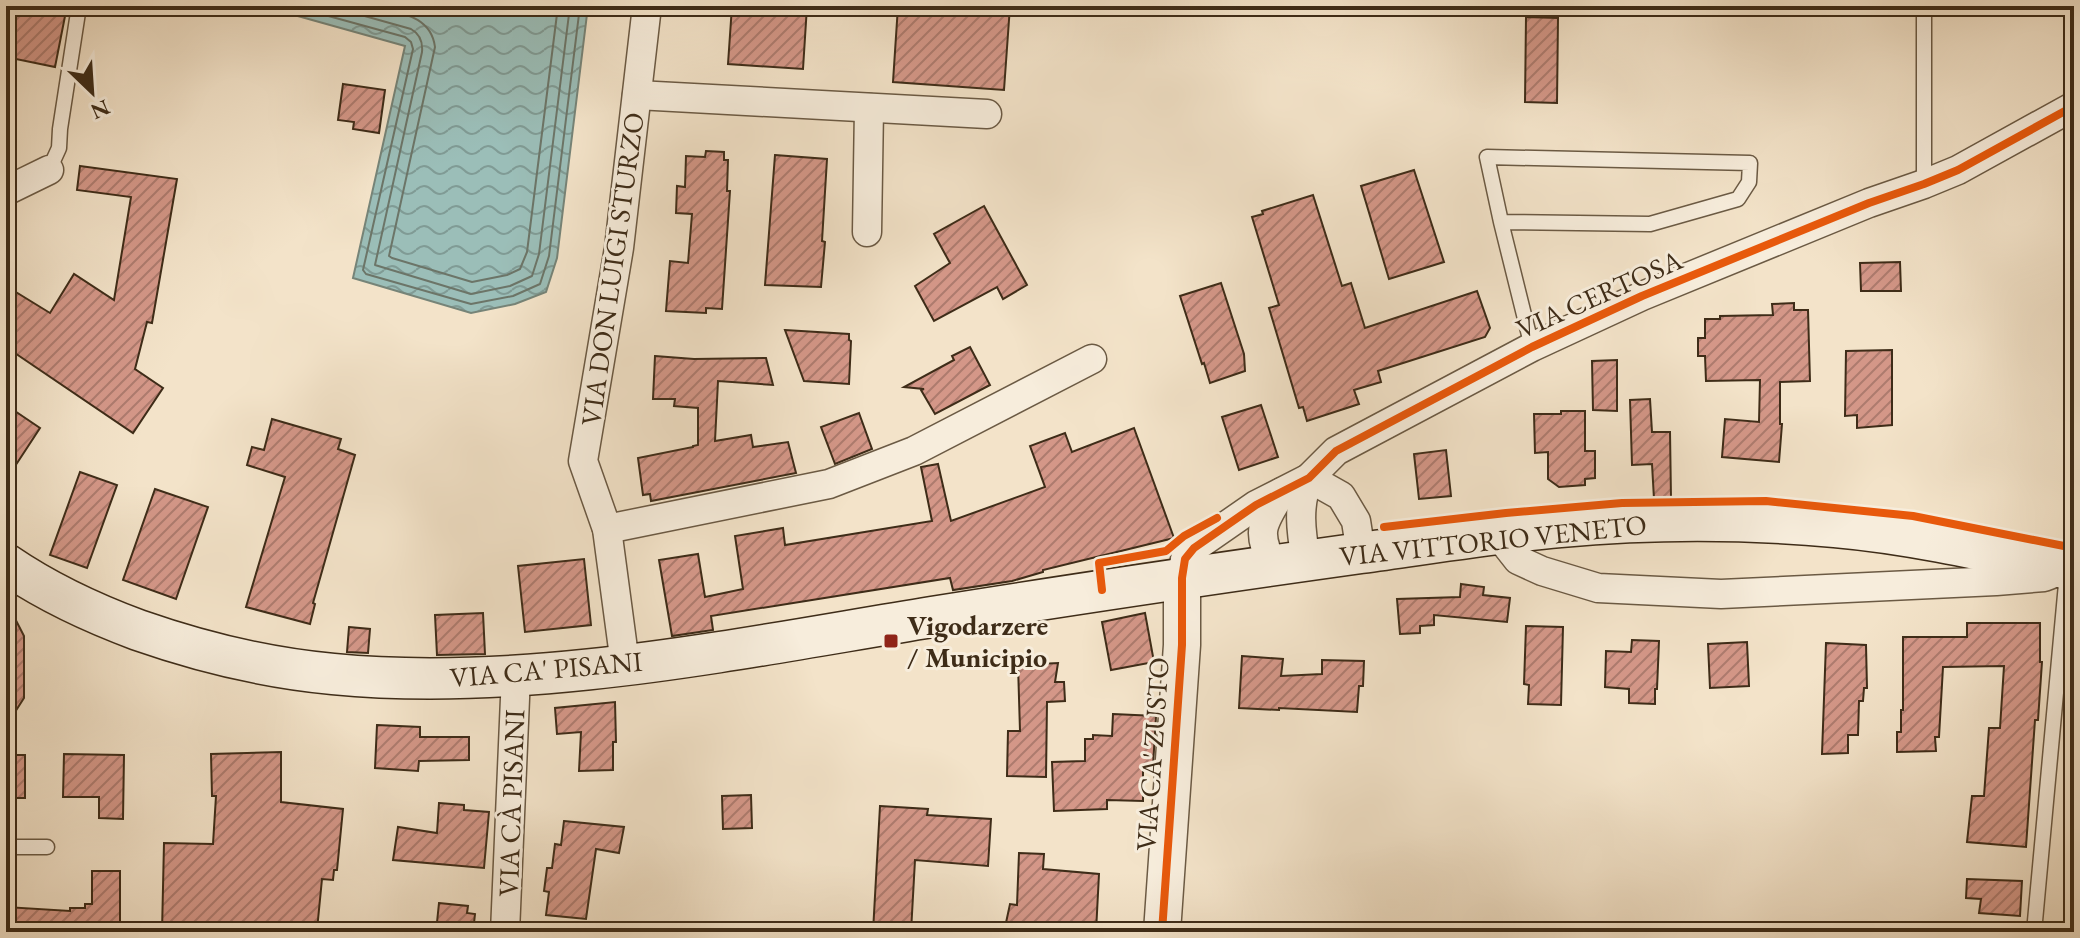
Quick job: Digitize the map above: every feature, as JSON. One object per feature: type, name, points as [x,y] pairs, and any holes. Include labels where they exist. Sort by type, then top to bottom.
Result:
[{"type":"main road","name":"VIA VITTORIO VENETO","points":[[1102,590],[1504,533],[1624,523],[1768,522],[1839,527],[1909,537],[2071,569]]},
{"type":"main road","name":"VIA CA' PISANI","points":[[9,569],[106,618],[186,647],[279,667],[388,677],[516,675],[625,664],[1102,590]]},
{"type":"street","name":"VIA DON LUIGI STURZO","points":[[625,664],[607,529],[583,461],[619,248],[647,6]]},
{"type":"street","points":[[637,95],[987,114]]},
{"type":"street","name":"VIA CERTOSA","points":[[1182,578],[1185,559],[1194,548],[1256,505],[1309,478],[1336,451],[1532,347],[1642,296],[1958,170],[2074,106]]},
{"type":"street","points":[[867,232],[869,108]]},
{"type":"street","points":[[6,191],[49,170]]},
{"type":"street","points":[[607,529],[829,484],[914,451],[1092,359]]},
{"type":"street","points":[[1283,492],[1263,523],[1261,536],[1265,550],[1289,563],[1301,523],[1302,494],[1309,478],[1341,496],[1356,521],[1361,553]]},
{"type":"street","points":[[1504,533],[1507,546],[1518,560],[1542,571],[1598,588],[1653,592],[1721,594],[1955,584],[2044,577],[2071,569]]},
{"type":"street","name":"VIA CA' ZUSTO","points":[[1162,932],[1182,645],[1182,578]]},
{"type":"street","name":"VIA CÀ PISANI","points":[[505,932],[516,675]]},
{"type":"lane","points":[[49,170],[59,148],[79,6]]},
{"type":"lane","points":[[1924,6],[1924,184]]},
{"type":"lane","points":[[1501,222],[1650,224],[1738,199],[1749,182],[1750,163],[1487,157],[1501,222],[1532,347]]},
{"type":"lane","points":[[2034,932],[2065,580],[2071,569]]},
{"type":"lane","points":[[6,847],[47,847]]},
{"type":"water","points":[[262,6],[588,6],[557,258],[546,292],[515,304],[471,313],[353,278],[405,46]]},
{"type":"building","points":[[6,6],[67,6],[55,67],[6,57]]},
{"type":"building","points":[[732,6],[807,6],[803,69],[728,64]]},
{"type":"building","points":[[898,6],[1010,6],[1004,90],[893,82]]},
{"type":"building","points":[[1526,17],[1558,18],[1557,103],[1525,102]]},
{"type":"building","points":[[343,84],[385,90],[379,133],[353,129],[354,122],[338,120]]},
{"type":"building","points":[[706,151],[724,152],[724,160],[728,160],[727,191],[730,191],[722,309],[706,308],[706,313],[666,311],[670,261],[688,263],[692,214],[676,213],[677,186],[685,187],[686,156],[705,157]]},
{"type":"building","points":[[775,155],[827,159],[821,287],[765,285]]},
{"type":"building","points":[[80,166],[177,179],[152,323],[147,322],[135,369],[163,388],[133,433],[6,347],[6,286],[50,313],[74,274],[114,300],[131,197],[77,190]]},
{"type":"building","points":[[1414,170],[1444,262],[1389,279],[1361,186]]},
{"type":"building","points":[[1313,195],[1342,286],[1351,283],[1365,328],[1477,291],[1490,328],[1485,337],[1378,371],[1381,382],[1354,390],[1359,404],[1307,421],[1303,407],[1299,408],[1269,308],[1279,305],[1252,217]]},
{"type":"building","points":[[984,206],[1027,285],[1003,299],[997,287],[934,321],[915,286],[950,263],[934,234]]},
{"type":"building","points":[[1900,262],[1901,291],[1861,291],[1860,263]]},
{"type":"building","points":[[1221,283],[1244,354],[1245,371],[1210,383],[1180,296]]},
{"type":"building","points":[[1794,303],[1794,310],[1808,310],[1810,381],[1780,382],[1782,424],[1779,462],[1722,457],[1725,419],[1759,422],[1760,380],[1706,381],[1705,356],[1698,356],[1698,338],[1705,338],[1705,319],[1773,315],[1772,304]]},
{"type":"building","points":[[785,330],[849,334],[849,384],[804,381]]},
{"type":"building","points":[[970,347],[990,385],[935,414],[921,390],[924,389],[904,387],[954,360],[952,356]]},
{"type":"building","points":[[1892,350],[1892,425],[1857,428],[1857,415],[1845,416],[1846,351]]},
{"type":"building","points":[[655,356],[766,358],[773,385],[718,381],[715,441],[751,435],[753,447],[788,442],[796,473],[651,501],[650,494],[643,495],[638,458],[698,445],[698,408],[674,406],[675,399],[653,399]]},
{"type":"building","points":[[1617,360],[1617,411],[1593,410],[1592,361]]},
{"type":"building","points":[[1650,399],[1652,432],[1670,432],[1671,498],[1654,499],[1652,464],[1632,465],[1630,400]]},
{"type":"building","points":[[6,405],[40,428],[6,480]]},
{"type":"building","points":[[1261,405],[1278,457],[1239,470],[1222,417]]},
{"type":"building","points":[[1561,411],[1585,411],[1585,451],[1595,451],[1595,478],[1585,479],[1585,485],[1559,487],[1548,479],[1548,452],[1535,453],[1534,414],[1561,414]]},
{"type":"building","points":[[859,413],[872,449],[835,464],[821,427]]},
{"type":"building","points":[[272,419],[341,439],[338,449],[355,455],[313,603],[310,624],[246,607],[285,477],[247,465],[252,447],[264,450]]},
{"type":"building","points":[[1134,428],[1174,538],[1043,570],[1012,581],[953,590],[950,578],[711,616],[713,630],[672,636],[659,560],[698,554],[705,597],[743,589],[735,536],[783,528],[785,545],[932,521],[921,467],[938,464],[951,521],[1045,487],[1030,446],[1065,433],[1072,452]]},
{"type":"building","points":[[1446,450],[1451,496],[1419,499],[1414,454]]},
{"type":"building","points":[[80,472],[117,485],[87,568],[50,555]]},
{"type":"building","points":[[155,489],[208,507],[176,599],[123,580]]},
{"type":"building","points":[[584,559],[591,625],[525,632],[518,566]]},
{"type":"building","points":[[1461,584],[1484,587],[1483,595],[1510,598],[1507,622],[1434,615],[1434,625],[1420,626],[1420,633],[1400,634],[1397,599],[1460,597]]},
{"type":"building","points":[[6,601],[24,636],[24,698],[6,726]]},
{"type":"building","points":[[483,613],[485,654],[437,655],[435,615]]},
{"type":"building","points":[[1145,613],[1154,662],[1111,670],[1102,622]]},
{"type":"building","points":[[1967,623],[2040,623],[2042,662],[2026,847],[1967,842],[1972,796],[1984,796],[1989,728],[2000,728],[2004,666],[1943,667],[1936,751],[1897,752],[1897,732],[1901,732],[1903,710],[1903,637],[1967,637]]},
{"type":"building","points":[[1526,626],[1563,627],[1561,705],[1528,704],[1529,685],[1524,684]]},
{"type":"building","points":[[349,627],[370,629],[368,653],[347,652]]},
{"type":"building","points":[[1632,640],[1659,641],[1655,704],[1629,703],[1629,689],[1605,687],[1606,651],[1631,652]]},
{"type":"building","points":[[1747,642],[1749,686],[1710,688],[1708,644]]},
{"type":"building","points":[[1826,643],[1866,645],[1867,688],[1864,688],[1863,701],[1859,701],[1858,735],[1848,735],[1848,753],[1822,754]]},
{"type":"building","points":[[1242,656],[1283,659],[1281,676],[1322,674],[1322,660],[1364,661],[1363,686],[1359,686],[1357,712],[1239,708]]},
{"type":"building","points":[[1058,663],[1055,682],[1064,682],[1065,701],[1047,702],[1046,777],[1007,776],[1008,731],[1020,731],[1018,665]]},
{"type":"building","points":[[615,702],[613,770],[579,771],[581,732],[557,734],[555,708]]},
{"type":"building","points":[[1113,714],[1156,716],[1153,766],[1143,765],[1143,801],[1107,800],[1107,809],[1054,811],[1052,762],[1085,761],[1085,739],[1093,739],[1093,735],[1112,736]]},
{"type":"building","points":[[377,725],[420,727],[420,737],[469,737],[469,760],[419,761],[418,771],[375,768]]},
{"type":"building","points":[[281,752],[281,802],[343,809],[337,870],[334,870],[333,880],[322,879],[317,930],[270,925],[270,932],[162,932],[164,843],[213,844],[216,796],[212,796],[211,754]]},
{"type":"building","points":[[64,754],[124,755],[123,819],[99,818],[99,797],[63,797]]},
{"type":"building","points":[[6,755],[25,755],[25,798],[6,798]]},
{"type":"building","points":[[751,795],[752,828],[723,829],[722,796]]},
{"type":"building","points":[[439,803],[464,805],[464,810],[489,812],[484,868],[393,860],[398,827],[437,833]]},
{"type":"building","points":[[880,806],[928,809],[927,815],[991,819],[988,866],[915,860],[911,932],[873,932]]},
{"type":"building","points":[[564,821],[624,827],[619,853],[596,849],[586,919],[546,915],[549,892],[544,891],[547,868],[552,868],[555,844],[561,845]]},
{"type":"building","points":[[1019,853],[1044,854],[1043,869],[1099,874],[1096,932],[1004,932],[1010,904],[1017,905]]},
{"type":"building","points":[[92,871],[120,871],[120,932],[6,932],[6,907],[70,911],[70,908],[85,908],[85,904],[92,904]]},
{"type":"building","points":[[1967,879],[2022,881],[2020,916],[1979,913],[1981,899],[1966,898]]},
{"type":"building","points":[[439,903],[468,906],[467,913],[475,914],[473,932],[436,932]]},
{"type":"cycle path","points":[[1162,932],[1182,645],[1182,578],[1185,559],[1194,548],[1256,505],[1309,478],[1336,451],[1532,347],[1642,296],[1958,170],[2074,106]]},
{"type":"cycle path","points":[[1384,527],[1622,503],[1766,501],[1913,516],[2074,548]]},
{"type":"cycle path","points":[[1102,590],[1099,563],[1166,551],[1184,536],[1217,518]]},
{"type":"place","name":"Vigodarzere / Municipio","points":[[891,641]]}]
